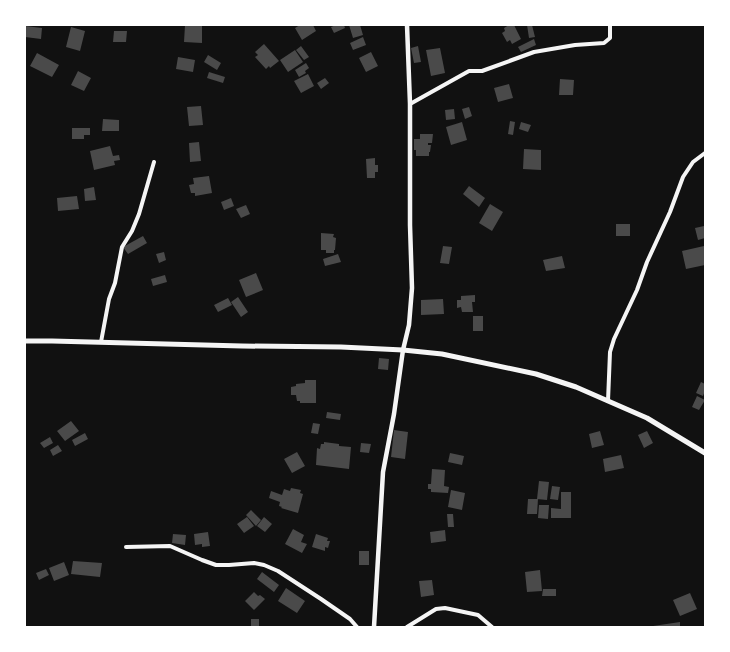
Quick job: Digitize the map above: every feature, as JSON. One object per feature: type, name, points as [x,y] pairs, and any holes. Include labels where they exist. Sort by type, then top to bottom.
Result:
[{"type":"main road","points":[[25,341],[341,347],[442,354],[536,374],[576,387],[647,418],[705,453]]},
{"type":"street","points":[[374,627],[383,472],[409,325],[412,288],[407,25]]},
{"type":"street","points":[[410,104],[469,71],[482,70],[547,49],[604,43],[610,38],[610,25]]},
{"type":"street","points":[[608,400],[610,352],[614,339],[670,212],[683,177],[692,162],[705,153]]},
{"type":"street","points":[[101,342],[122,247],[139,214],[154,162]]},
{"type":"street","points":[[126,547],[170,546],[216,565],[254,563],[264,566],[278,571],[321,599],[350,619],[356,627]]},
{"type":"street","points":[[407,627],[436,609],[445,608],[478,615],[492,627]]},
{"type":"building","points":[[185,25],[202,25],[202,43],[184,42]]},
{"type":"building","points":[[300,25],[313,25],[316,31],[302,40],[295,28]]},
{"type":"building","points":[[344,25],[345,28],[334,33],[331,27]]},
{"type":"building","points":[[349,25],[360,25],[363,35],[353,38]]},
{"type":"building","points":[[514,25],[521,39],[512,44],[510,40],[507,42],[502,33],[505,31],[504,28]]},
{"type":"building","points":[[527,25],[532,25],[535,37],[529,38]]},
{"type":"building","points":[[25,26],[42,28],[41,39],[25,37]]},
{"type":"building","points":[[71,27],[85,31],[80,51],[66,47]]},
{"type":"building","points":[[114,31],[127,31],[126,42],[113,42]]},
{"type":"building","points":[[363,37],[366,45],[353,50],[350,43]]},
{"type":"building","points":[[534,39],[536,45],[521,52],[518,47]]},
{"type":"building","points":[[264,44],[279,61],[266,69],[255,57],[258,55],[255,52]]},
{"type":"building","points":[[301,46],[309,57],[304,60],[296,50]]},
{"type":"building","points":[[418,46],[421,62],[414,63],[411,48]]},
{"type":"building","points":[[440,48],[445,73],[431,76],[426,50]]},
{"type":"building","points":[[295,50],[303,62],[288,72],[280,60]]},
{"type":"building","points":[[371,52],[378,66],[366,72],[359,58]]},
{"type":"building","points":[[37,53],[59,65],[52,77],[30,66]]},
{"type":"building","points":[[208,55],[221,63],[217,70],[204,62]]},
{"type":"building","points":[[178,57],[195,60],[193,72],[176,69]]},
{"type":"building","points":[[306,63],[309,68],[305,71],[306,73],[299,77],[295,70]]},
{"type":"building","points":[[78,71],[91,78],[84,91],[71,85]]},
{"type":"building","points":[[209,72],[225,77],[223,83],[207,78]]},
{"type":"building","points":[[308,74],[314,86],[301,93],[294,81]]},
{"type":"building","points":[[325,78],[329,83],[321,89],[317,83]]},
{"type":"building","points":[[560,79],[574,80],[573,95],[559,95]]},
{"type":"building","points":[[509,84],[513,98],[498,102],[494,88]]},
{"type":"building","points":[[201,106],[203,125],[189,126],[187,107]]},
{"type":"building","points":[[469,107],[472,116],[465,119],[462,109]]},
{"type":"building","points":[[454,109],[455,119],[446,120],[445,110]]},
{"type":"building","points":[[103,119],[119,120],[119,131],[102,131]]},
{"type":"building","points":[[510,121],[515,122],[513,135],[508,134]]},
{"type":"building","points":[[462,122],[467,140],[451,145],[446,127]]},
{"type":"building","points":[[521,122],[531,125],[528,132],[519,129]]},
{"type":"building","points":[[72,128],[90,128],[90,135],[84,135],[84,139],[72,139]]},
{"type":"building","points":[[420,134],[433,134],[432,143],[428,143],[428,145],[431,145],[429,156],[416,156],[414,139],[420,139]]},
{"type":"building","points":[[199,142],[201,161],[190,162],[189,143]]},
{"type":"building","points":[[110,146],[113,156],[119,155],[120,160],[114,161],[115,165],[94,170],[90,151]]},
{"type":"building","points":[[524,149],[541,150],[541,170],[523,169]]},
{"type":"building","points":[[375,158],[378,172],[375,172],[375,178],[367,178],[366,159]]},
{"type":"building","points":[[209,176],[212,193],[195,196],[195,193],[191,193],[189,185],[194,184],[193,178]]},
{"type":"building","points":[[469,186],[485,198],[479,207],[463,194]]},
{"type":"building","points":[[94,187],[96,200],[85,201],[84,189]]},
{"type":"building","points":[[77,196],[79,209],[58,211],[57,198]]},
{"type":"building","points":[[231,198],[234,206],[224,210],[221,202]]},
{"type":"building","points":[[490,204],[503,212],[492,231],[479,223]]},
{"type":"building","points":[[246,205],[250,214],[241,218],[236,209]]},
{"type":"building","points":[[616,224],[630,224],[630,236],[616,236]]},
{"type":"building","points":[[704,226],[705,238],[698,240],[695,228]]},
{"type":"building","points":[[321,233],[334,234],[333,237],[336,238],[334,253],[326,253],[326,250],[321,250]]},
{"type":"building","points":[[143,236],[147,243],[128,254],[123,247]]},
{"type":"building","points":[[443,246],[452,247],[449,264],[440,263]]},
{"type":"building","points":[[704,246],[705,265],[686,269],[682,251]]},
{"type":"building","points":[[164,252],[166,260],[159,263],[156,254]]},
{"type":"building","points":[[338,254],[341,262],[325,266],[323,259]]},
{"type":"building","points":[[562,256],[565,268],[546,271],[543,260]]},
{"type":"building","points":[[256,273],[263,290],[246,297],[239,280]]},
{"type":"building","points":[[165,275],[167,282],[153,286],[151,279]]},
{"type":"building","points":[[475,295],[475,302],[472,302],[473,312],[462,312],[461,307],[457,308],[457,300],[461,300],[461,296]]},
{"type":"building","points":[[238,297],[248,312],[241,317],[231,302]]},
{"type":"building","points":[[228,298],[232,305],[218,312],[214,305]]},
{"type":"building","points":[[443,299],[444,314],[421,315],[421,300]]},
{"type":"building","points":[[473,316],[483,316],[483,331],[473,331]]},
{"type":"building","points":[[379,358],[389,359],[388,370],[378,369]]},
{"type":"building","points":[[305,380],[316,380],[316,403],[300,403],[300,401],[297,401],[296,395],[291,395],[291,387],[296,386],[296,384],[305,383]]},
{"type":"building","points":[[701,382],[705,384],[703,396],[696,393]]},
{"type":"building","points":[[697,396],[705,400],[699,410],[692,407]]},
{"type":"building","points":[[327,412],[341,414],[340,420],[326,418]]},
{"type":"building","points":[[71,421],[79,431],[65,441],[57,431]]},
{"type":"building","points":[[313,423],[320,424],[318,434],[311,433]]},
{"type":"building","points":[[394,430],[408,432],[405,459],[391,457]]},
{"type":"building","points":[[600,431],[604,445],[592,448],[589,434]]},
{"type":"building","points":[[647,431],[653,443],[644,448],[638,435]]},
{"type":"building","points":[[85,433],[88,439],[75,446],[72,440]]},
{"type":"building","points":[[50,437],[53,443],[44,448],[40,443]]},
{"type":"building","points":[[324,442],[351,447],[349,469],[316,465],[317,448],[320,449],[321,444],[324,444]]},
{"type":"building","points":[[361,443],[371,444],[369,453],[360,452]]},
{"type":"building","points":[[58,445],[62,451],[53,456],[50,450]]},
{"type":"building","points":[[297,452],[305,466],[292,473],[284,459]]},
{"type":"building","points":[[450,453],[464,456],[462,465],[448,462]]},
{"type":"building","points":[[621,455],[624,468],[605,472],[603,459]]},
{"type":"building","points":[[432,469],[445,470],[444,486],[449,487],[448,493],[431,492],[431,489],[428,489],[428,484],[431,484]]},
{"type":"building","points":[[539,481],[549,482],[547,500],[537,499]]},
{"type":"building","points":[[552,486],[560,487],[558,500],[550,499]]},
{"type":"building","points":[[291,488],[301,490],[300,493],[303,494],[298,513],[281,508],[279,506],[280,502],[269,498],[271,491],[282,495],[284,489],[290,491]]},
{"type":"building","points":[[451,490],[465,493],[462,510],[448,507]]},
{"type":"building","points":[[561,492],[571,492],[571,518],[551,518],[551,508],[561,509]]},
{"type":"building","points":[[528,499],[538,499],[537,514],[527,514]]},
{"type":"building","points":[[539,505],[549,505],[548,519],[538,518]]},
{"type":"building","points":[[251,510],[261,520],[256,526],[246,515]]},
{"type":"building","points":[[447,514],[453,514],[454,527],[448,527]]},
{"type":"building","points":[[247,517],[254,526],[244,533],[237,524]]},
{"type":"building","points":[[264,517],[272,524],[265,532],[257,526]]},
{"type":"building","points":[[293,529],[304,535],[301,542],[307,544],[302,553],[285,544]]},
{"type":"building","points":[[445,530],[446,541],[431,543],[430,532]]},
{"type":"building","points":[[208,532],[210,546],[202,547],[202,544],[195,545],[194,534]]},
{"type":"building","points":[[173,534],[186,535],[185,545],[172,543]]},
{"type":"building","points":[[316,534],[328,538],[327,541],[330,541],[328,548],[325,547],[325,551],[312,547]]},
{"type":"building","points":[[359,551],[369,551],[369,565],[359,565]]},
{"type":"building","points":[[73,561],[102,563],[100,577],[71,574]]},
{"type":"building","points":[[64,562],[69,575],[54,581],[49,568]]},
{"type":"building","points":[[46,569],[49,575],[39,580],[36,573]]},
{"type":"building","points":[[540,570],[542,591],[527,592],[525,572]]},
{"type":"building","points":[[262,572],[279,585],[274,592],[257,579]]},
{"type":"building","points":[[432,580],[434,595],[421,597],[419,581]]},
{"type":"building","points":[[286,588],[305,601],[297,613],[278,601]]},
{"type":"building","points":[[543,589],[556,589],[556,596],[542,596]]},
{"type":"building","points":[[254,592],[265,599],[254,610],[245,601]]},
{"type":"building","points":[[690,593],[697,609],[680,616],[673,600]]},
{"type":"building","points":[[251,619],[259,619],[259,627],[251,627]]},
{"type":"building","points":[[680,622],[680,627],[653,627],[653,626]]}]
